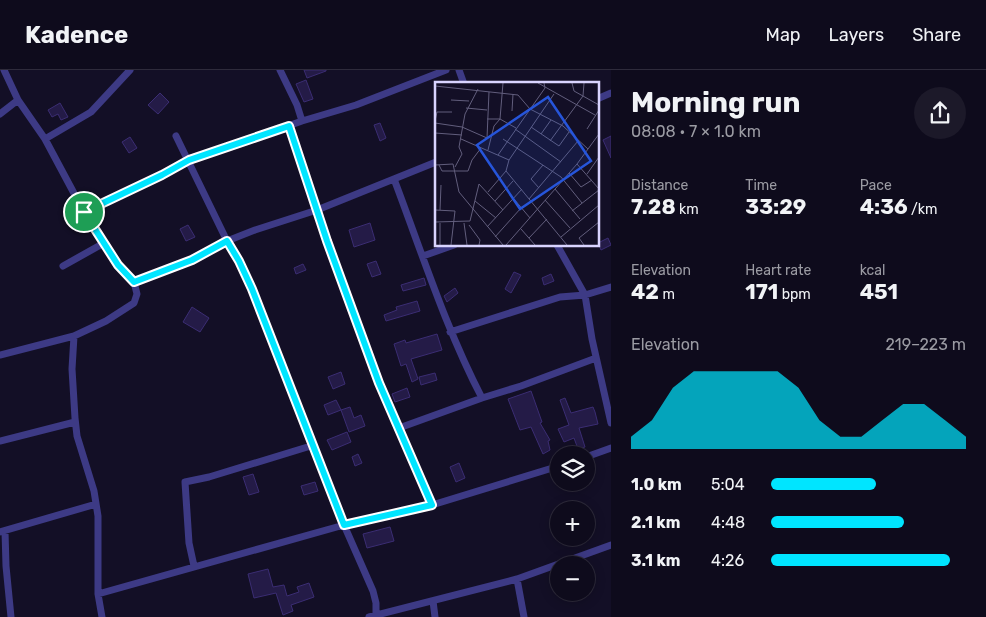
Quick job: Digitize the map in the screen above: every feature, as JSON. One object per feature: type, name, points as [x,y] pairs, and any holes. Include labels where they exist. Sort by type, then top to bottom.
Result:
[{"type":"street","points":[[0,355],[74,336],[106,321],[134,303],[137,294],[134,282],[118,265],[84,212],[44,139],[18,100],[4,70]]},
{"type":"street","points":[[44,139],[91,112],[130,70]]},
{"type":"street","points":[[280,70],[297,105],[302,121]]},
{"type":"street","points":[[84,212],[189,160],[302,121],[356,105],[446,70]]},
{"type":"street","points":[[459,70],[463,82]]},
{"type":"street","points":[[598,99],[611,93]]},
{"type":"street","points":[[0,114],[18,100]]},
{"type":"street","points":[[289,126],[379,383],[432,505]]},
{"type":"street","points":[[176,136],[252,289],[344,525],[373,591],[376,603],[373,616],[517,579],[611,545]]},
{"type":"street","points":[[134,282],[192,260],[227,241],[286,219],[317,210],[435,162]]},
{"type":"street","points":[[394,179],[450,332],[482,398]]},
{"type":"street","points":[[63,266],[104,243]]},
{"type":"street","points":[[423,256],[451,246]]},
{"type":"street","points":[[558,246],[585,295],[596,358],[611,423]]},
{"type":"street","points":[[450,332],[560,297],[585,295],[611,287]]},
{"type":"street","points":[[74,336],[72,370],[75,422],[94,491],[98,516],[98,594],[102,617]]},
{"type":"street","points":[[399,428],[596,358]]},
{"type":"street","points":[[0,441],[75,422]]},
{"type":"street","points":[[194,566],[184,482],[209,478],[314,445]]},
{"type":"street","points":[[595,453],[611,448]]},
{"type":"street","points":[[98,594],[344,525],[432,505],[550,469]]},
{"type":"street","points":[[10,617],[3,532],[96,504]]},
{"type":"street","points":[[517,579],[524,617]]},
{"type":"street","points":[[433,601],[435,617]]},
{"type":"building","points":[[304,70],[326,70],[326,71],[307,78]]},
{"type":"building","points":[[306,80],[313,99],[304,102],[296,84]]},
{"type":"building","points":[[160,93],[169,102],[158,114],[148,105]]},
{"type":"building","points":[[60,103],[68,117],[61,120],[58,114],[52,117],[48,110]]},
{"type":"building","points":[[380,123],[386,138],[380,141],[374,125]]},
{"type":"building","points":[[611,136],[611,158],[603,140]]},
{"type":"building","points":[[130,137],[137,148],[129,153],[122,142]]},
{"type":"building","points":[[370,223],[375,240],[354,247],[349,230]]},
{"type":"building","points":[[188,225],[195,237],[186,241],[180,229]]},
{"type":"building","points":[[608,238],[611,245],[601,250],[598,243]]},
{"type":"building","points":[[376,261],[381,274],[372,277],[367,264]]},
{"type":"building","points":[[303,264],[306,270],[296,274],[294,268]]},
{"type":"building","points":[[514,272],[521,275],[511,293],[505,289]]},
{"type":"building","points":[[551,274],[554,281],[544,285],[542,278]]},
{"type":"building","points":[[424,278],[426,285],[403,291],[401,285]]},
{"type":"building","points":[[455,288],[458,293],[447,302],[444,296]]},
{"type":"building","points":[[417,301],[420,311],[386,321],[384,315],[397,310],[396,307]]},
{"type":"building","points":[[192,307],[209,318],[200,332],[183,322]]},
{"type":"building","points":[[437,334],[442,350],[411,359],[418,379],[412,382],[406,364],[401,366],[394,344],[405,340],[406,343]]},
{"type":"building","points":[[341,372],[345,384],[333,389],[328,377]]},
{"type":"building","points":[[435,373],[437,380],[421,385],[419,377]]},
{"type":"building","points":[[407,388],[410,397],[395,402],[392,394]]},
{"type":"building","points":[[531,391],[542,422],[540,423],[550,440],[548,441],[550,450],[543,454],[531,427],[520,430],[508,399]]},
{"type":"building","points":[[565,398],[571,413],[593,407],[598,424],[579,428],[585,446],[577,446],[574,438],[564,442],[558,429],[569,425],[560,400]]},
{"type":"building","points":[[336,400],[341,410],[328,415],[324,405]]},
{"type":"building","points":[[350,407],[354,418],[361,415],[365,426],[349,432],[341,410]]},
{"type":"building","points":[[347,432],[351,442],[332,450],[327,440]]},
{"type":"building","points":[[358,454],[362,463],[355,466],[352,457]]},
{"type":"building","points":[[459,463],[465,478],[456,482],[450,467]]},
{"type":"building","points":[[253,474],[259,492],[249,495],[243,477]]},
{"type":"building","points":[[315,482],[318,491],[304,495],[301,486]]},
{"type":"building","points":[[390,527],[394,541],[367,548],[363,534]]},
{"type":"building","points":[[268,569],[273,587],[284,585],[287,596],[299,592],[297,587],[309,583],[314,597],[291,605],[293,611],[283,615],[276,593],[254,598],[248,574]]},
{"type":"route","points":[[289,126],[327,241],[379,383],[432,505],[344,525],[252,289],[234,251],[227,241],[182,265],[134,282],[118,265],[84,212],[189,160],[289,126]]}]
